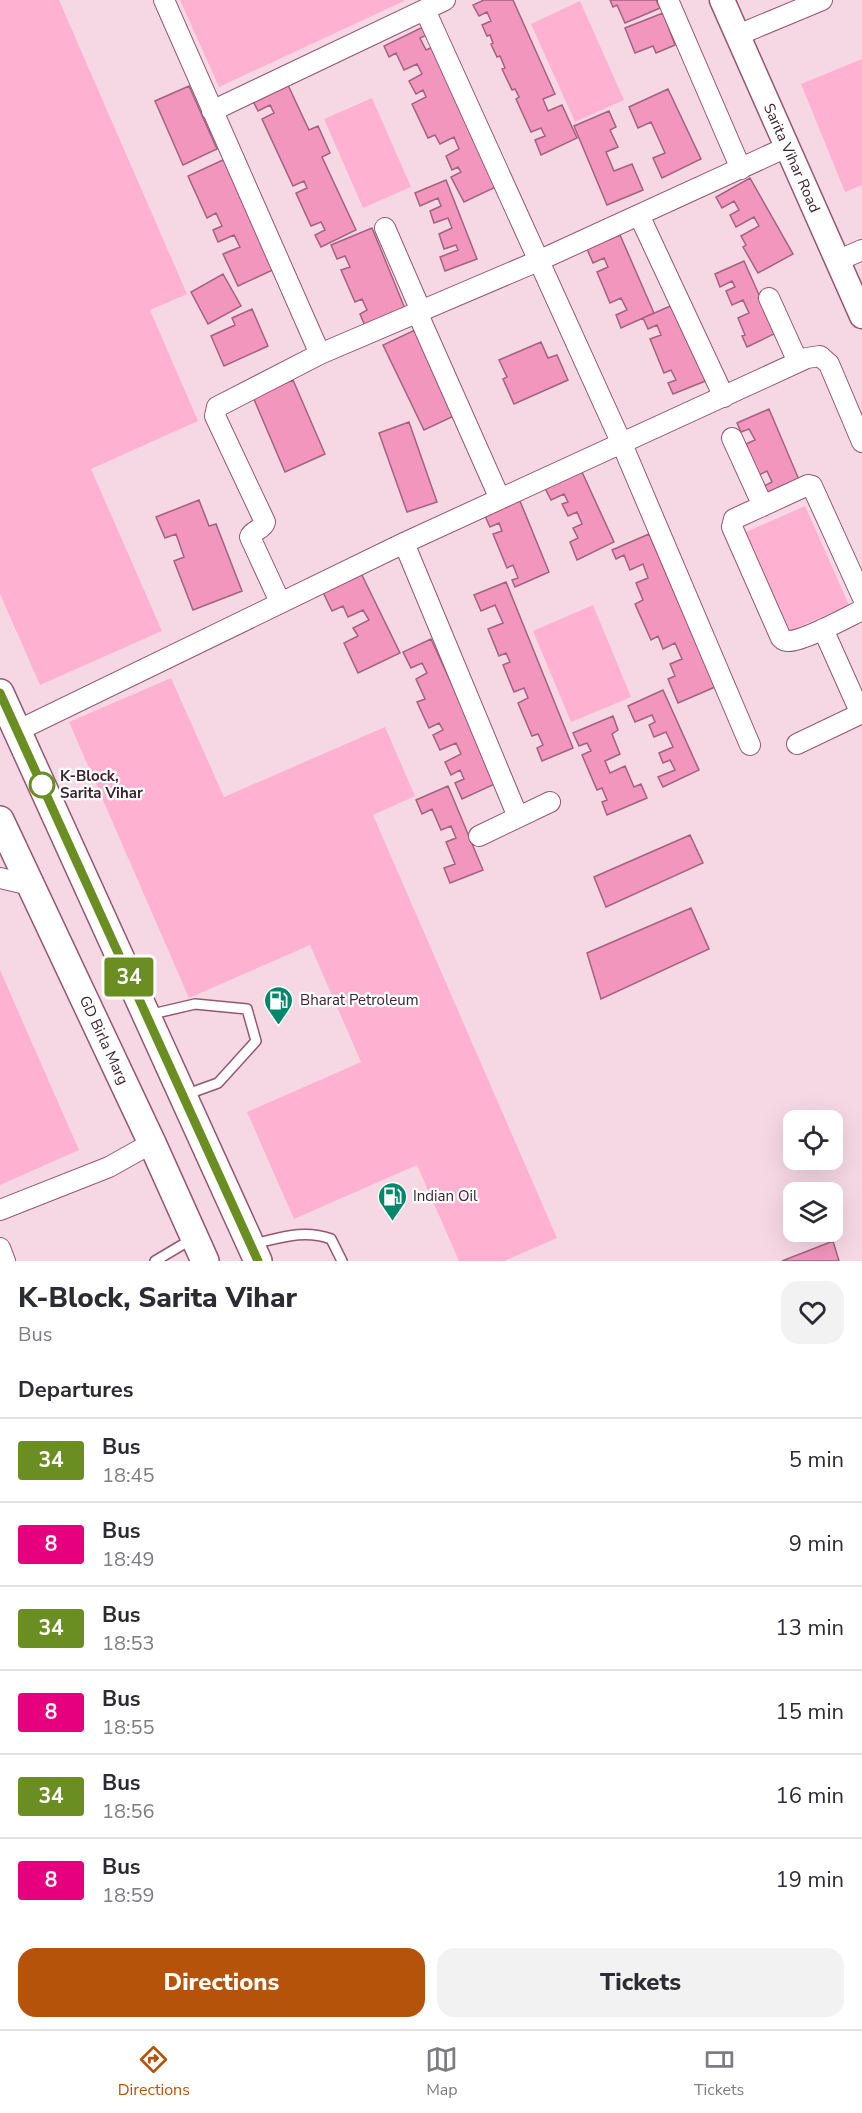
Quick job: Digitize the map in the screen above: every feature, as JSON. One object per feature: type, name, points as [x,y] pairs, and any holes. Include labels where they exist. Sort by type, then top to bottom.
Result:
[{"type":"main road","points":[[0,693],[254,1253]]},
{"type":"main road","name":"GD Birla Marg","points":[[0,820],[200,1249]]},
{"type":"street","points":[[164,0],[320,354]]},
{"type":"street","points":[[212,111],[445,0]]},
{"type":"street","points":[[668,0],[741,169]]},
{"type":"street","name":"Sarita Vihar Road","points":[[722,0],[862,316]]},
{"type":"street","points":[[738,35],[822,0]]},
{"type":"street","points":[[425,10],[622,444],[750,745]]},
{"type":"street","points":[[280,602],[250,537],[264,526],[265,522],[215,416],[217,406],[320,354],[538,261],[787,147]]},
{"type":"street","points":[[639,215],[724,397]]},
{"type":"street","points":[[385,228],[500,499]]},
{"type":"street","points":[[837,261],[862,250]]},
{"type":"street","points":[[769,298],[798,362]]},
{"type":"street","points":[[18,731],[404,543],[807,358],[820,356],[829,364],[862,442]]},
{"type":"street","points":[[732,438],[763,506]]},
{"type":"street","points":[[862,596],[812,486],[807,485],[734,519],[732,527],[778,633],[786,642],[823,629],[862,608]]},
{"type":"street","points":[[404,543],[518,818]]},
{"type":"street","points":[[797,744],[862,713],[823,629]]},
{"type":"street","points":[[479,836],[550,802]]},
{"type":"street","points":[[0,879],[30,885]]},
{"type":"street","points":[[0,1210],[109,1167],[152,1143]]},
{"type":"street","points":[[0,1248],[5,1261]]},
{"type":"lane","points":[[147,1016],[195,1004],[247,1008],[256,1041],[218,1083],[183,1096]]},
{"type":"lane","points":[[254,1253],[299,1233],[318,1234],[331,1239],[342,1261]]},
{"type":"lane","points":[[155,1261],[200,1249]]},
{"type":"shaded area","points":[[0,0],[59,0],[187,294],[150,310],[198,421],[91,469],[162,631],[40,685],[0,594]]},
{"type":"shaded area","points":[[180,0],[404,0],[404,1],[219,87]]},
{"type":"shaded area","points":[[580,1],[624,100],[575,122],[531,24]]},
{"type":"shaded area","points":[[862,59],[862,185],[845,192],[801,84]]},
{"type":"shaded area","points":[[372,98],[411,187],[363,208],[324,119]]},
{"type":"shaded area","points":[[805,506],[849,605],[790,631],[746,532]]},
{"type":"shaded area","points":[[593,605],[631,697],[571,722],[533,631]]},
{"type":"shaded area","points":[[171,678],[224,797],[385,727],[415,796],[373,815],[557,1238],[504,1261],[459,1261],[417,1165],[294,1219],[247,1112],[361,1062],[310,945],[189,998],[69,722]]},
{"type":"shaded area","points":[[0,970],[79,1150],[0,1185]]},
{"type":"building","points":[[484,0],[513,0],[555,94],[543,99],[548,111],[562,105],[577,138],[541,155],[535,140],[545,136],[541,128],[531,132],[516,99],[519,97],[515,89],[512,90],[502,69],[505,68],[500,56],[497,57],[490,35],[487,36],[482,25],[491,21],[487,12],[479,16],[473,5]]},
{"type":"building","points":[[610,0],[656,0],[660,8],[625,23],[617,5],[613,7]]},
{"type":"building","points":[[663,13],[675,45],[656,53],[653,46],[635,53],[625,28]]},
{"type":"building","points":[[425,26],[429,34],[420,38],[426,50],[435,46],[502,184],[464,202],[451,177],[461,172],[458,167],[452,170],[446,156],[459,149],[454,137],[440,144],[435,135],[428,138],[412,104],[426,97],[423,90],[416,94],[409,81],[422,74],[417,64],[404,70],[396,53],[389,57],[384,46]]},
{"type":"building","points":[[287,83],[309,130],[318,126],[330,153],[322,157],[356,230],[321,247],[315,235],[325,230],[321,222],[311,226],[296,193],[307,188],[304,181],[293,186],[262,119],[274,113],[270,105],[258,111],[252,99]]},
{"type":"building","points":[[189,86],[217,149],[183,165],[155,101]]},
{"type":"building","points":[[668,89],[701,159],[662,178],[653,158],[665,153],[651,122],[638,128],[629,107]]},
{"type":"building","points":[[609,111],[616,127],[610,130],[618,147],[606,152],[614,171],[632,164],[643,190],[607,205],[574,126]]},
{"type":"building","points":[[225,159],[275,269],[238,286],[223,254],[240,247],[234,235],[218,242],[213,230],[222,226],[216,213],[207,218],[188,176]]},
{"type":"building","points":[[750,178],[793,254],[758,273],[743,247],[746,245],[741,236],[759,226],[754,217],[736,227],[730,215],[739,210],[734,201],[722,208],[716,197]]},
{"type":"building","points":[[446,180],[477,259],[445,271],[440,257],[458,250],[456,245],[444,249],[439,234],[452,228],[448,218],[434,223],[430,211],[441,206],[438,198],[420,206],[415,193]]},
{"type":"building","points":[[372,228],[406,311],[366,328],[360,314],[367,310],[362,299],[355,302],[341,270],[350,267],[345,256],[337,259],[331,245]]},
{"type":"building","points":[[620,235],[654,313],[621,328],[616,315],[627,310],[621,298],[610,303],[597,272],[608,267],[604,258],[593,263],[587,249]]},
{"type":"building","points":[[744,261],[776,333],[747,347],[738,318],[749,313],[743,300],[732,305],[726,291],[735,287],[732,281],[720,287],[715,274]]},
{"type":"building","points":[[223,274],[241,306],[208,324],[191,292]]},
{"type":"building","points":[[675,304],[708,380],[673,394],[668,383],[676,380],[671,370],[664,373],[650,339],[661,335],[657,325],[648,329],[643,318]]},
{"type":"building","points":[[252,309],[268,346],[224,366],[211,336],[235,325],[232,318]]},
{"type":"building","points":[[415,330],[456,415],[424,430],[383,345]]},
{"type":"building","points":[[541,342],[548,358],[557,355],[568,380],[514,404],[503,379],[507,377],[499,360]]},
{"type":"building","points":[[293,380],[325,454],[285,472],[253,397]]},
{"type":"building","points":[[769,409],[800,482],[769,496],[764,486],[772,482],[767,471],[759,475],[746,444],[755,440],[749,429],[741,432],[737,423]]},
{"type":"building","points":[[409,422],[437,502],[407,512],[379,433]]},
{"type":"building","points":[[582,472],[614,542],[577,560],[570,542],[578,538],[573,528],[582,524],[577,512],[568,516],[562,504],[568,502],[564,494],[551,500],[545,488]]},
{"type":"building","points":[[199,500],[209,526],[216,524],[242,591],[193,610],[174,561],[184,557],[176,534],[165,538],[156,517]]},
{"type":"building","points":[[520,501],[549,572],[515,587],[512,580],[518,578],[513,565],[507,568],[493,534],[502,531],[499,523],[490,527],[485,516]]},
{"type":"building","points":[[649,534],[715,687],[678,703],[668,679],[675,676],[670,664],[682,659],[675,643],[663,649],[658,636],[651,640],[635,604],[643,600],[636,583],[648,578],[643,564],[630,570],[624,555],[616,559],[612,550]]},
{"type":"building","points":[[358,567],[400,653],[358,673],[344,643],[358,636],[353,628],[369,620],[363,610],[348,617],[343,606],[332,611],[320,586]]},
{"type":"building","points":[[506,582],[573,748],[542,761],[537,748],[543,745],[538,734],[532,736],[518,703],[528,698],[524,688],[514,692],[503,665],[510,662],[506,653],[499,656],[488,629],[503,623],[495,605],[481,611],[474,595]]},
{"type":"building","points":[[431,639],[497,783],[462,799],[455,783],[464,779],[460,770],[451,775],[445,762],[461,754],[456,743],[440,750],[433,735],[443,730],[439,723],[429,728],[417,702],[425,699],[416,679],[427,673],[422,663],[411,668],[403,652]]},
{"type":"building","points":[[663,690],[699,770],[663,787],[658,777],[675,770],[670,760],[663,763],[659,753],[673,747],[666,732],[654,737],[649,725],[655,722],[652,715],[635,722],[628,706]]},
{"type":"building","points":[[613,716],[618,730],[612,734],[620,754],[605,761],[610,773],[625,766],[634,787],[641,784],[647,798],[607,815],[602,802],[607,800],[602,788],[597,790],[582,755],[591,751],[587,743],[579,746],[573,733]]},
{"type":"building","points":[[448,786],[483,870],[450,883],[444,868],[455,864],[446,842],[456,838],[451,826],[441,830],[432,809],[422,814],[416,800]]},
{"type":"building","points":[[690,835],[703,863],[606,907],[594,877]]},
{"type":"building","points":[[691,908],[709,949],[601,999],[587,953]]},
{"type":"building","points":[[833,1242],[839,1261],[782,1261]]},
{"type":"bus line","name":"34","points":[[0,693],[258,1261]]},
{"type":"place","name":"K-Block, Sarita Vihar","points":[[42,785]]},
{"type":"place","name":"Bharat Petroleum","points":[[279,1026]]},
{"type":"place","name":"Indian Oil","points":[[392,1222]]}]
